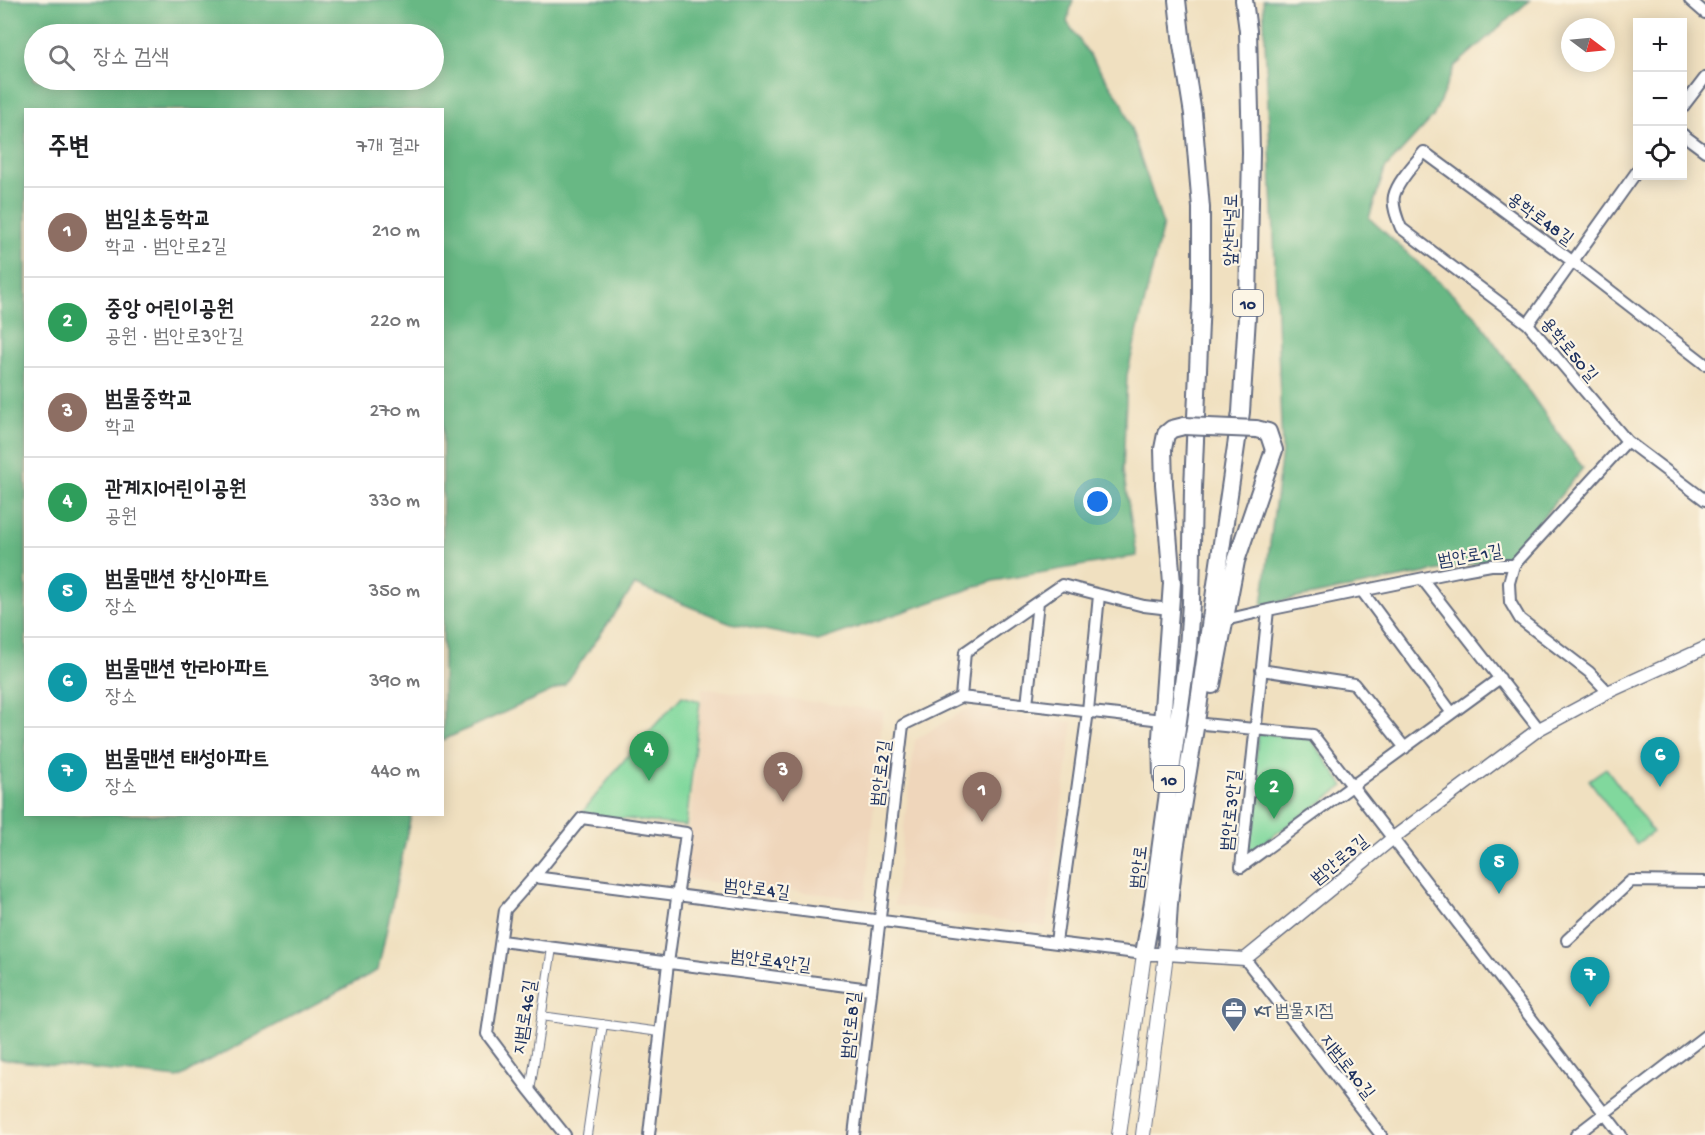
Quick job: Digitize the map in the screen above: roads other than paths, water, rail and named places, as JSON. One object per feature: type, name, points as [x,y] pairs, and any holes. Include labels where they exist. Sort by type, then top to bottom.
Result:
[{"type":"highway","name":"앞산터널로","points":[[1178,0],[1182,45],[1193,114],[1201,208],[1201,299],[1191,603]]},
{"type":"highway","name":"앞산터널로","points":[[1212,603],[1241,412],[1246,337],[1251,152],[1248,31],[1244,0]]},
{"type":"highway","points":[[1163,828],[1162,720],[1172,583],[1164,484],[1163,450],[1166,434],[1172,429],[1184,426],[1256,429],[1268,432],[1274,450],[1236,561],[1204,724],[1175,850]]},
{"type":"highway","name":"범안로","points":[[1144,954],[1188,648],[1191,603]]},
{"type":"highway","name":"범안로","points":[[1166,954],[1168,904],[1175,850],[1196,722],[1212,603]]},
{"type":"main road","name":"범안로","points":[[1119,1135],[1144,954]]},
{"type":"main road","name":"범안로","points":[[1143,1135],[1166,954]]},
{"type":"street","points":[[1690,0],[1705,13]]},
{"type":"street","points":[[1687,103],[1705,78]]},
{"type":"street","points":[[1687,137],[1705,151]]},
{"type":"street","name":"용학로48길","points":[[1401,228],[1395,212],[1394,195],[1424,152],[1572,261],[1705,364]]},
{"type":"street","points":[[1528,324],[1633,177]]},
{"type":"street","name":"용학로50길","points":[[1401,228],[1528,324],[1627,441],[1705,500]]},
{"type":"street","name":"범안로1길","points":[[1268,610],[1491,565],[1514,565],[1627,441]]},
{"type":"street","points":[[1514,565],[1509,583],[1510,602],[1520,619],[1589,672],[1608,692]]},
{"type":"street","points":[[1423,580],[1539,729]]},
{"type":"street","points":[[1162,720],[961,697],[965,652],[1062,585],[1144,606],[1170,609]]},
{"type":"street","points":[[1362,591],[1452,714]]},
{"type":"street","points":[[1056,942],[1088,711],[1099,595]]},
{"type":"street","points":[[1027,705],[1038,602]]},
{"type":"street","points":[[1225,620],[1268,610]]},
{"type":"street","name":"범안로3안길","points":[[1268,610],[1241,867],[1500,678]]},
{"type":"street","name":"범안로3길","points":[[1245,959],[1393,838],[1539,729],[1608,692],[1705,648]]},
{"type":"street","points":[[1261,670],[1354,684],[1405,748]]},
{"type":"street","name":"범안로2길","points":[[879,920],[903,725],[961,697]]},
{"type":"street","points":[[1204,724],[1313,735],[1621,1135]]},
{"type":"street","points":[[501,941],[506,910],[582,818],[686,833],[668,963],[649,1135]]},
{"type":"street","name":"범안로4길","points":[[534,877],[1144,954]]},
{"type":"street","points":[[1567,940],[1631,881],[1705,882]]},
{"type":"street","name":"범안로8길","points":[[854,1135],[879,920]]},
{"type":"street","name":"범안로4안길","points":[[501,941],[870,989]]},
{"type":"street","name":"지범로46길","points":[[501,941],[487,1034],[565,1135]]},
{"type":"street","name":"지범로46길","points":[[530,1091],[552,948]]},
{"type":"street","points":[[1144,954],[1245,959]]},
{"type":"street","name":"지범로40길","points":[[1245,959],[1380,1135]]},
{"type":"street","points":[[541,1016],[660,1032]]},
{"type":"street","points":[[587,1135],[603,1024]]},
{"type":"street","points":[[1576,1135],[1705,1036]]},
{"type":"place","name":"관계지어린이공원","points":[[649,781]]},
{"type":"place","name":"범물맨션 한라아파트","points":[[1660,787]]},
{"type":"place","name":"범물중학교","points":[[783,802]]},
{"type":"place","name":"중앙 어린이공원","points":[[1274,819]]},
{"type":"place","name":"범일초등학교","points":[[982,822]]},
{"type":"place","name":"범물맨션 창신아파트","points":[[1499,894]]},
{"type":"place","name":"범물맨션 태성아파트","points":[[1590,1007]]},
{"type":"place","name":"KT 범물지점","points":[[1234,1033]]}]
